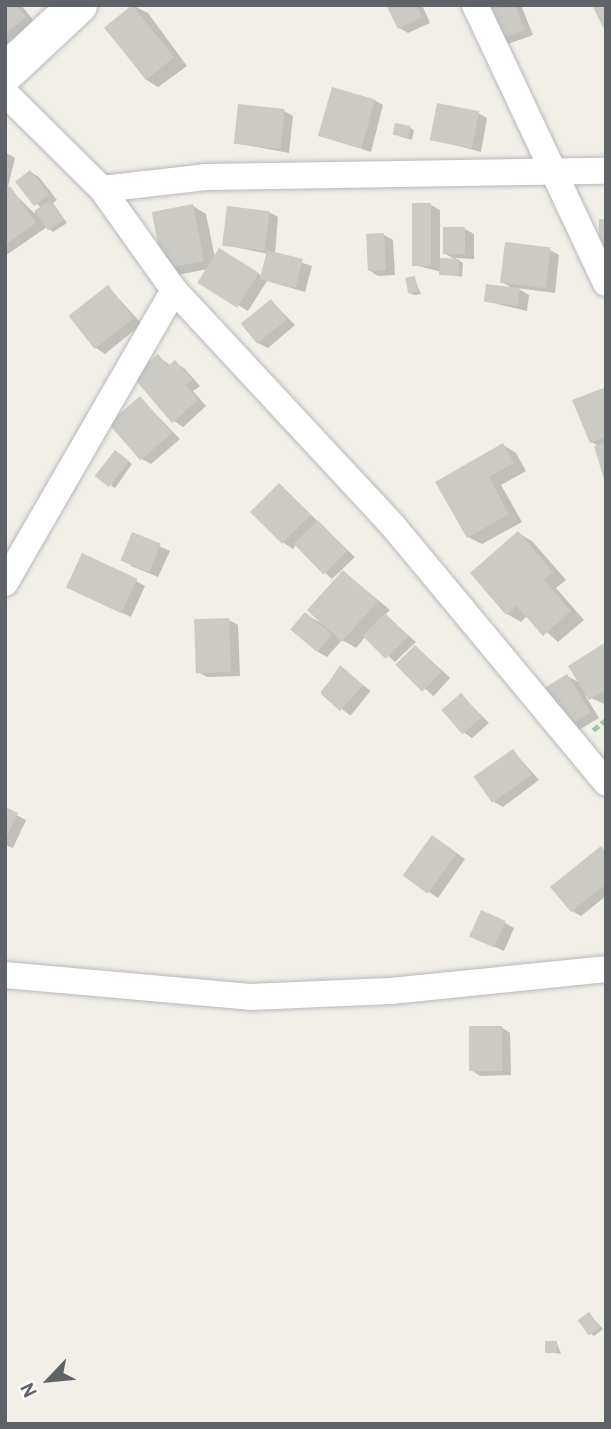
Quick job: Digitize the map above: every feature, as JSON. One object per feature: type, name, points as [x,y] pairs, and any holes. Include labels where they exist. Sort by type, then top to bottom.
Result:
[{"type":"main road","points":[[5,73],[78,5]]},
{"type":"street","points":[[475,5],[556,171],[606,283]]},
{"type":"street","points":[[5,93],[102,189],[174,290],[394,527],[606,782]]},
{"type":"street","points":[[102,189],[205,177],[606,171]]},
{"type":"street","points":[[5,583],[174,290]]},
{"type":"street","points":[[5,975],[250,998],[391,991],[606,969]]},
{"type":"building","points":[[5,5],[16,5],[26,17],[5,34]]},
{"type":"building","points":[[132,5],[174,57],[146,80],[104,28]]},
{"type":"building","points":[[386,5],[416,5],[422,17],[398,29]]},
{"type":"building","points":[[485,5],[515,5],[525,30],[498,40]]},
{"type":"building","points":[[592,5],[606,5],[606,33]]},
{"type":"building","points":[[332,87],[375,99],[361,148],[318,136]]},
{"type":"building","points":[[437,103],[479,111],[472,149],[430,140]]},
{"type":"building","points":[[238,104],[285,109],[281,149],[234,144]]},
{"type":"building","points":[[395,123],[411,126],[408,138],[393,135]]},
{"type":"building","points":[[30,170],[49,194],[34,206],[15,182]]},
{"type":"building","points":[[10,186],[36,223],[5,245],[5,189]]},
{"type":"building","points":[[50,200],[64,220],[48,231],[34,211]]},
{"type":"building","points":[[412,203],[431,203],[431,266],[412,266]]},
{"type":"building","points":[[193,204],[204,261],[163,269],[152,212]]},
{"type":"building","points":[[227,206],[270,211],[265,251],[222,246]]},
{"type":"building","points":[[599,219],[606,219],[606,261],[599,261]]},
{"type":"building","points":[[443,227],[465,227],[465,254],[443,254]]},
{"type":"building","points":[[384,233],[386,270],[368,271],[366,234]]},
{"type":"building","points":[[505,242],[551,248],[546,288],[500,283]]},
{"type":"building","points":[[219,248],[259,273],[237,308],[197,283]]},
{"type":"building","points":[[267,250],[303,259],[296,288],[260,279]]},
{"type":"building","points":[[440,258],[459,259],[458,276],[439,275]]},
{"type":"building","points":[[415,276],[418,292],[408,294],[405,278]]},
{"type":"building","points":[[486,284],[520,288],[518,306],[484,302]]},
{"type":"building","points":[[108,285],[134,318],[94,349],[69,316]]},
{"type":"building","points":[[271,299],[287,319],[257,344],[241,324]]},
{"type":"building","points":[[158,354],[168,366],[175,360],[192,380],[186,385],[198,400],[172,423],[132,376]]},
{"type":"building","points":[[606,387],[606,436],[590,443],[572,400]]},
{"type":"building","points":[[140,396],[172,433],[140,461],[108,424]]},
{"type":"building","points":[[503,443],[514,463],[489,477],[509,514],[467,538],[435,482]]},
{"type":"building","points":[[606,443],[606,483],[605,483],[594,446]]},
{"type":"building","points":[[115,450],[129,461],[109,487],[95,476]]},
{"type":"building","points":[[279,483],[311,515],[282,544],[250,512]]},
{"type":"building","points":[[318,520],[348,551],[323,575],[294,544]]},
{"type":"building","points":[[518,531],[553,572],[544,580],[571,611],[543,636],[517,606],[506,615],[470,573]]},
{"type":"building","points":[[132,532],[161,544],[149,572],[120,561]]},
{"type":"building","points":[[82,553],[137,579],[121,613],[66,587]]},
{"type":"building","points":[[343,570],[378,601],[342,642],[307,610]]},
{"type":"building","points":[[305,612],[332,634],[317,652],[290,630]]},
{"type":"building","points":[[385,613],[408,636],[386,659],[362,636]]},
{"type":"building","points":[[229,618],[231,672],[196,673],[194,619]]},
{"type":"building","points":[[606,642],[606,689],[589,700],[568,666]]},
{"type":"building","points":[[415,645],[442,672],[422,692],[395,665]]},
{"type":"building","points":[[340,665],[363,685],[340,711],[321,694]]},
{"type":"building","points":[[567,674],[591,712],[567,727],[543,689]]},
{"type":"building","points":[[461,693],[482,717],[462,734],[441,710]]},
{"type":"building","points":[[513,749],[531,775],[492,803],[474,777]]},
{"type":"building","points":[[5,807],[18,813],[5,840]]},
{"type":"building","points":[[432,835],[457,853],[428,894],[403,875]]},
{"type":"building","points":[[601,846],[606,853],[606,884],[571,912],[550,887]]},
{"type":"building","points":[[481,910],[506,921],[494,947],[469,936]]},
{"type":"building","points":[[469,1026],[502,1026],[502,1071],[469,1071]]},
{"type":"building","points":[[589,1312],[600,1327],[589,1336],[578,1320]]},
{"type":"building","points":[[545,1341],[557,1341],[557,1353],[545,1353]]}]
